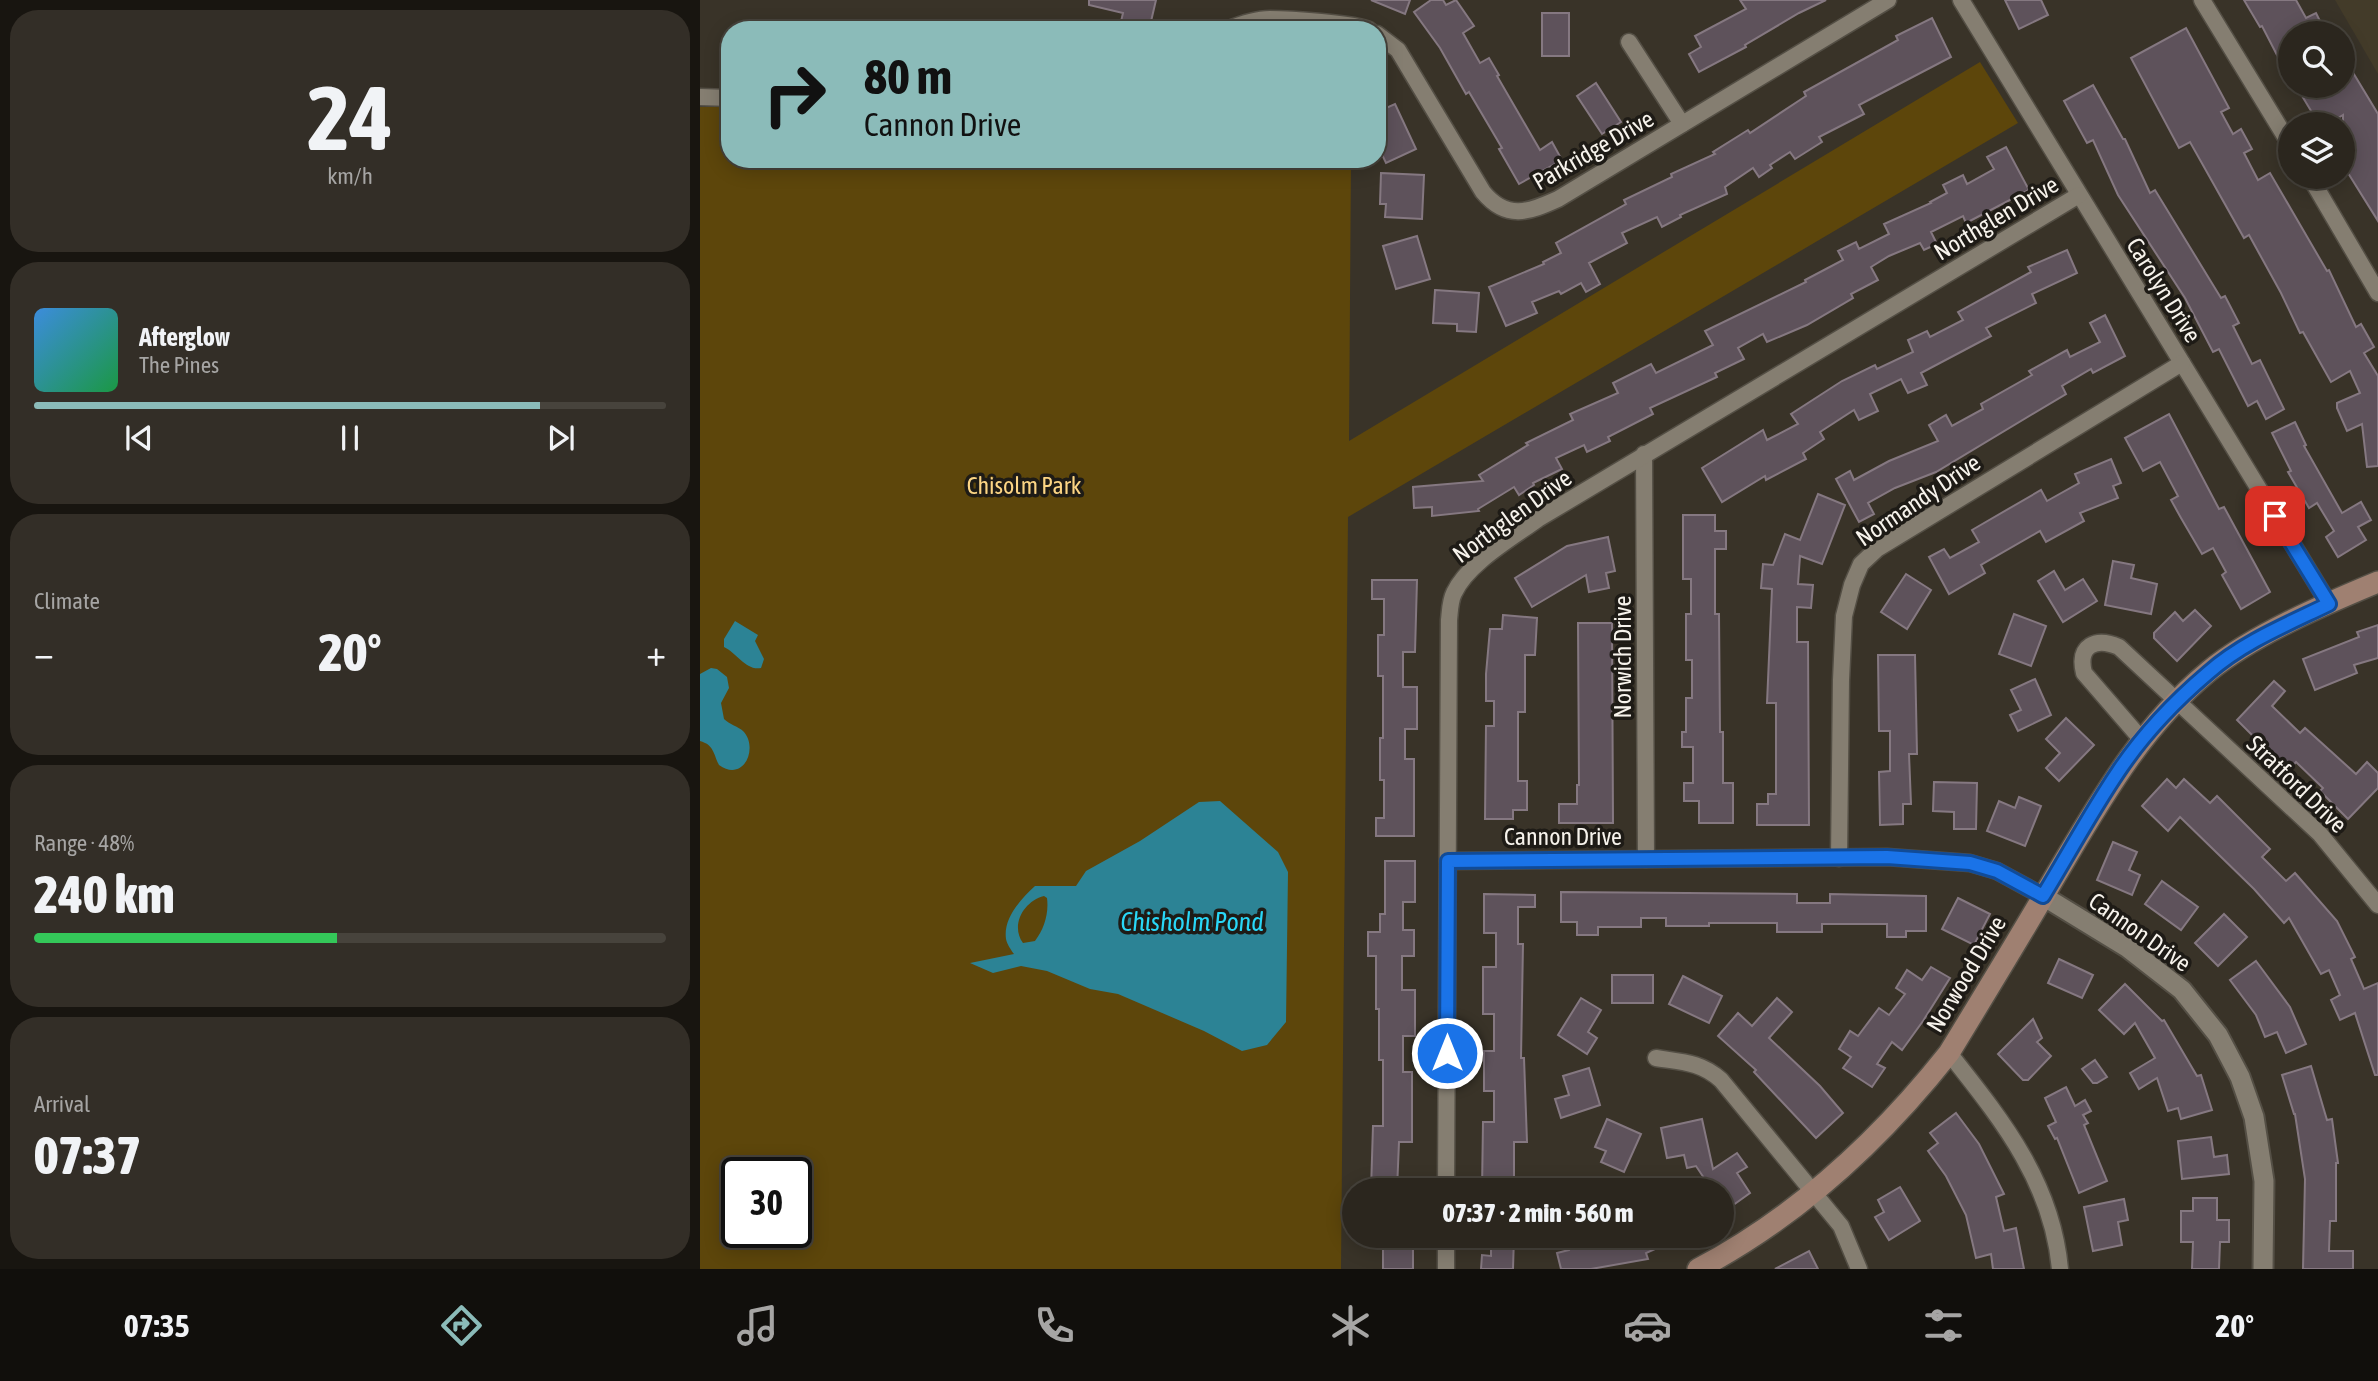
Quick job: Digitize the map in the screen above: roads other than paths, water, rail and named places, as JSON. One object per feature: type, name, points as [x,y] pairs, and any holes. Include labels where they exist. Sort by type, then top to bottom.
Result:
[{"type":"main road","name":"Norwood Drive","points":[[1698,1269],[1750,1238],[1847,1165],[1918,1092],[1949,1053],[2118,772],[2142,740],[2178,702],[2209,671],[2245,646],[2378,582]]},
{"type":"street","name":"Parkridge Drive","points":[[1386,41],[1398,50],[1493,205],[1522,213],[1547,204],[1888,0]]},
{"type":"street","name":"Carolyn Drive","points":[[1961,0],[2329,604]]},
{"type":"street","points":[[2202,0],[2278,125]]},
{"type":"street","points":[[1255,21],[1295,21]]},
{"type":"street","points":[[1629,41],[1682,124]]},
{"type":"street","points":[[700,97],[721,97]]},
{"type":"street","points":[[2316,189],[2378,293]]},
{"type":"street","name":"Northglen Drive","points":[[1446,1178],[1449,620],[1452,596],[1461,580],[1538,519],[2079,195]]},
{"type":"street","name":"Normandy Drive","points":[[1839,858],[1844,617],[1852,585],[1861,564],[1888,542],[2182,363]]},
{"type":"street","name":"Norwich Drive","points":[[1644,454],[1646,859]]},
{"type":"street","name":"Stratford Drive","points":[[2142,740],[2084,673],[2081,662],[2088,647],[2098,643],[2110,643],[2119,647],[2320,834],[2378,905]]},
{"type":"street","name":"Cannon Drive","points":[[1448,861],[1887,857],[1970,863],[1997,871],[2129,948],[2182,990],[2218,1035],[2240,1077],[2254,1117],[2264,1181],[2263,1269]]},
{"type":"street","points":[[1949,1053],[2003,1121],[2024,1155],[2053,1231],[2060,1269]]},
{"type":"street","points":[[1656,1058],[1699,1065],[1715,1074],[1841,1226],[1859,1269]]},
{"type":"street","points":[[1446,1248],[1446,1269]]},
{"type":"water","points":[[735,621],[758,635],[755,641],[764,659],[761,668],[751,667],[724,647],[724,639]]},
{"type":"water","points":[[711,668],[727,677],[729,688],[721,703],[724,719],[743,731],[750,746],[746,761],[736,770],[719,765],[711,747],[700,741],[700,674]]},
{"type":"water","name":"Chisholm Pond","points":[[1220,801],[1278,852],[1288,872],[1286,1022],[1267,1045],[1242,1051],[1204,1031],[1118,994],[1090,989],[1047,971],[1021,966],[993,973],[970,963],[1014,954],[1006,939],[1007,924],[1019,903],[1035,886],[1076,886],[1086,871],[1140,841],[1199,802]],"holes":[[[1044,896],[1047,898],[1045,921],[1041,931],[1035,941],[1023,943],[1018,929],[1021,915],[1030,903]]]},
{"type":"park label","name":"Chisolm Park","points":[[1024,485]]}]
